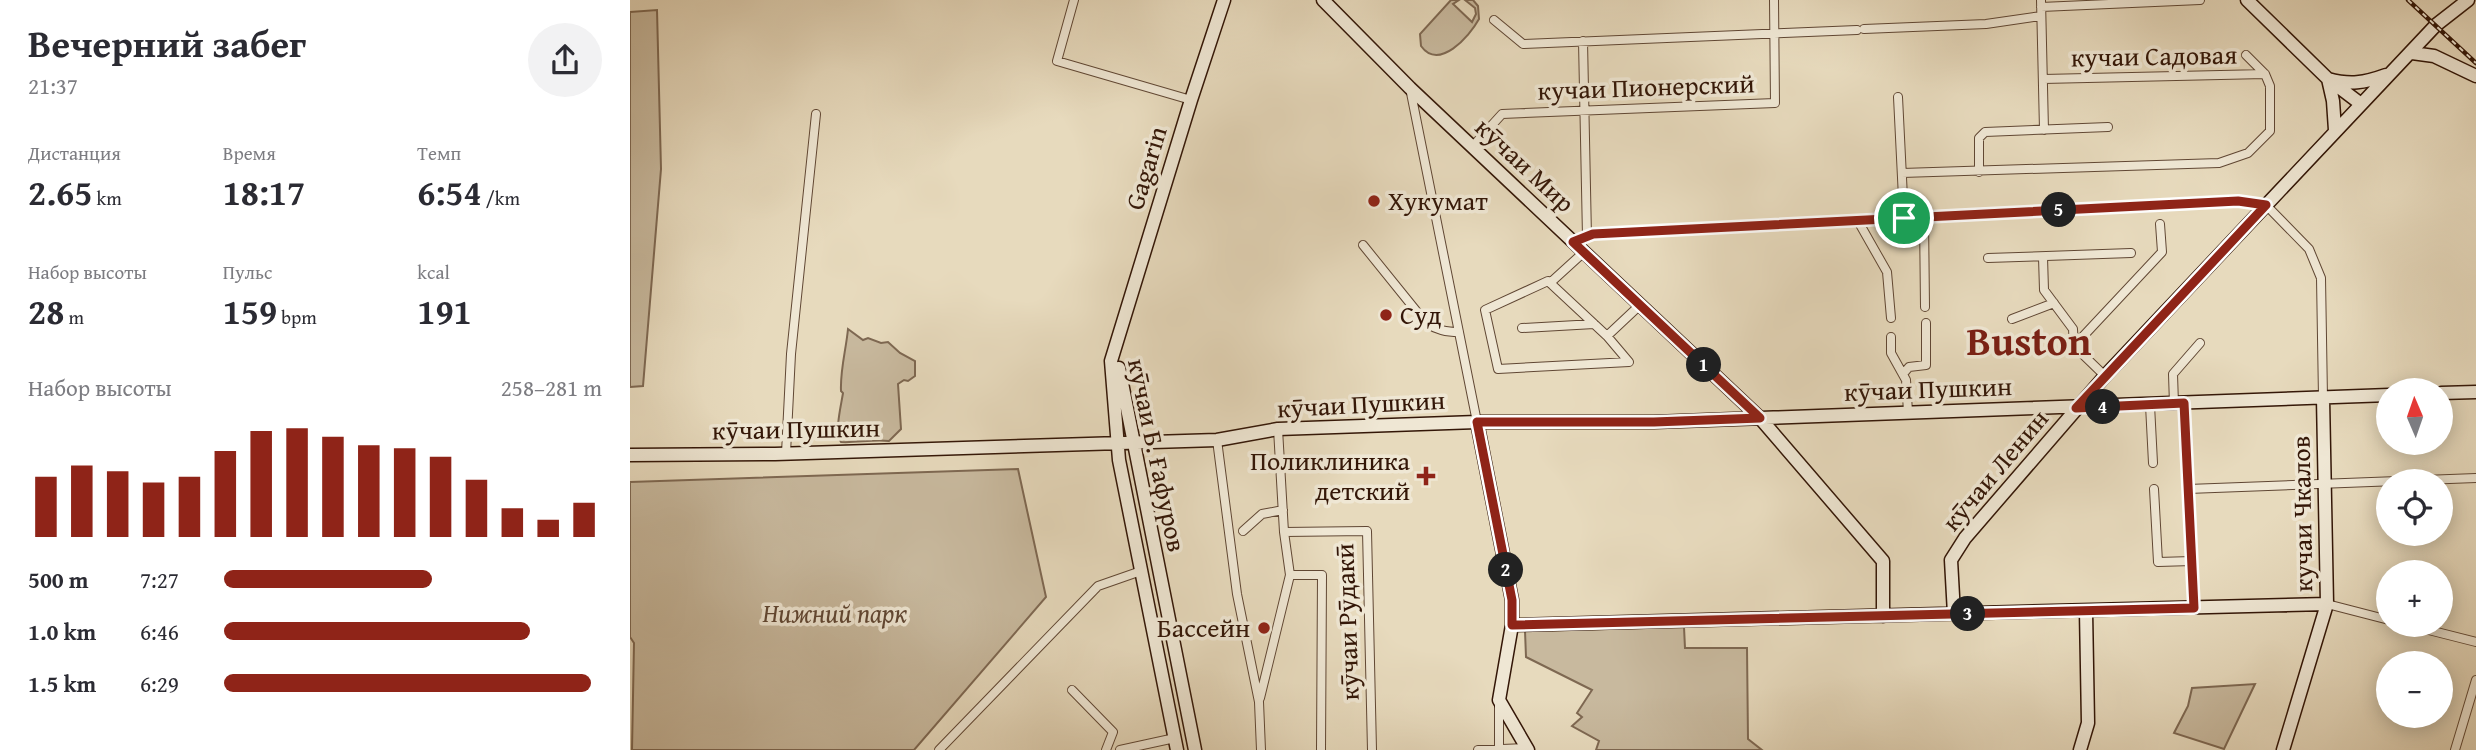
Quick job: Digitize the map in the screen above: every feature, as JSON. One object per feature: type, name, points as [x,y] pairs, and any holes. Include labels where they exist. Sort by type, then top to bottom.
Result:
[{"type":"street","points":[[1074,0],[1057,61],[1191,100]]},
{"type":"street","name":"Gagarin","points":[[1114,351],[1224,0]]},
{"type":"street","name":"кӯчаи Мир","points":[[1323,0],[1410,88],[1760,418],[1882,561],[1884,616]]},
{"type":"street","name":"кучаи Пионерский","points":[[1472,147],[1502,114],[1775,103],[1774,0]]},
{"type":"street","points":[[1493,20],[1523,44],[1986,24],[2041,8],[2200,0]]},
{"type":"street","points":[[2247,0],[2328,79],[2361,104]]},
{"type":"street","points":[[2436,25],[2452,0]]},
{"type":"street","points":[[2436,25],[2468,0]]},
{"type":"street","points":[[2041,8],[2044,130]]},
{"type":"street","name":"кӯчаи Ленин","points":[[1954,614],[1951,560],[1965,538],[2105,376],[2436,25]]},
{"type":"street","points":[[1583,41],[1587,237]]},
{"type":"street","points":[[2412,52],[2434,56],[2476,76]]},
{"type":"street","points":[[1902,173],[2219,163],[2228,160],[2248,153],[2270,131],[2270,86],[2266,74],[2246,55]]},
{"type":"street","name":"кучаи Садовая","points":[[2042,79],[2266,74]]},
{"type":"street","points":[[2328,79],[2348,85],[2365,83],[2389,74]]},
{"type":"street","points":[[2328,79],[2335,130]]},
{"type":"street","points":[[1410,88],[1512,600],[1512,625],[1499,700],[1499,749]]},
{"type":"street","points":[[1898,97],[1904,218]]},
{"type":"street","points":[[786,453],[791,354],[816,114]]},
{"type":"street","points":[[1979,172],[1981,134],[1985,132],[2108,127]]},
{"type":"street","points":[[1573,242],[1593,234],[2238,201],[2266,205],[2309,249],[2321,278],[2323,398]]},
{"type":"street","points":[[1924,217],[1925,307]]},
{"type":"street","points":[[1858,220],[1887,272],[1891,318]]},
{"type":"street","points":[[2074,346],[2162,252],[2160,224]]},
{"type":"street","points":[[1363,245],[1426,323],[1447,332],[1459,332]]},
{"type":"street","points":[[1550,283],[1584,252]]},
{"type":"street","points":[[1988,258],[2131,253]]},
{"type":"street","points":[[2043,257],[2044,290],[2073,329],[2074,346],[2105,376]]},
{"type":"street","points":[[1548,281],[1550,283],[1607,336],[1629,362],[1498,369],[1485,310],[1548,281]]},
{"type":"street","points":[[2012,319],[2054,303]]},
{"type":"street","points":[[1607,336],[1640,305]]},
{"type":"street","points":[[1903,374],[1909,367],[1926,365],[1926,323]]},
{"type":"street","points":[[1522,328],[1594,324]]},
{"type":"street","points":[[1891,337],[1891,353],[1906,380],[1908,412]]},
{"type":"street","points":[[2194,608],[2188,489],[2179,403],[2173,373],[2200,343]]},
{"type":"street","name":"кӯчаи Б. Ғафуров","points":[[1114,351],[1195,750]]},
{"type":"street","name":"кӯчаи Б. Ғафуров","points":[[1114,351],[1111,361],[1119,460],[1176,744]]},
{"type":"street","points":[[2454,392],[2476,391]]},
{"type":"street","name":"кӯчаи Пушкин","points":[[630,455],[1217,440],[1278,429],[1477,422],[1654,422],[2376,396]]},
{"type":"street","name":"кучаи Чкалов","points":[[2283,750],[2327,604],[2323,398]]},
{"type":"street","points":[[2151,405],[2153,463]]},
{"type":"street","points":[[1259,702],[1290,575],[1284,532],[1278,429]]},
{"type":"street","points":[[1217,440],[1237,594],[1259,702],[1261,750]]},
{"type":"street","points":[[2188,489],[2476,478]]},
{"type":"street","points":[[2154,489],[2158,562],[2192,561]]},
{"type":"street","points":[[1243,531],[1262,514],[1283,510]]},
{"type":"street","name":"кӯчаи Рӯдакӣ","points":[[1284,532],[1367,531],[1372,750]]},
{"type":"street","points":[[939,750],[1098,586],[1141,571]]},
{"type":"street","name":"кӯчаи Рӯдакӣ","points":[[1290,575],[1322,575],[1321,750]]},
{"type":"street","points":[[1147,599],[1164,596]]},
{"type":"street","points":[[1512,625],[2327,604],[2376,617]]},
{"type":"street","points":[[2080,750],[2088,723],[2086,611]]},
{"type":"street","points":[[2453,636],[2476,642]]},
{"type":"street","points":[[2455,750],[2476,680]]},
{"type":"street","points":[[1072,690],[1113,732],[1106,750]]},
{"type":"street","points":[[1478,750],[1527,749],[1499,700]]},
{"type":"street","points":[[1120,750],[1176,744]]},
{"type":"green space","points":[[1451,0],[1459,0],[1453,4],[1472,22],[1476,14],[1475,8],[1465,0],[1473,0],[1478,6],[1479,19],[1453,49],[1436,55],[1428,53],[1421,46],[1420,34]]},
{"type":"green space","points":[[657,10],[661,169],[643,386],[630,387],[630,12]]},
{"type":"green space","points":[[848,329],[863,340],[868,338],[881,343],[888,342],[915,361],[915,376],[898,384],[901,429],[889,441],[841,442],[839,438],[843,393],[841,375]]},
{"type":"green space","name":"Нижний парк","points":[[1018,469],[1046,597],[914,750],[632,750],[634,643],[630,637],[630,482]]},
{"type":"green space","points":[[1684,627],[1685,648],[1747,648],[1748,739],[1762,750],[1596,750],[1599,741],[1572,726],[1582,717],[1577,713],[1592,690],[1526,657],[1525,631]]},
{"type":"green space","points":[[2255,684],[2224,749],[2174,733],[2188,706],[2192,688]]},
{"type":"railway","points":[[2408,0],[2476,63]]},
{"type":"place","name":"Хукумат","points":[[1374,201]]},
{"type":"place","name":"Суд","points":[[1386,315]]},
{"type":"place","name":"Поликлиника детский","points":[[1426,476]]},
{"type":"place","name":"Бассейн","points":[[1264,628]]},
{"type":"district","name":"Buston","points":[[2029,341]]},
{"type":"route","points":[[2238,201],[2266,205],[2076,408],[2184,403],[2194,608],[1512,625],[1512,600],[1477,422],[1654,422],[1760,418],[1573,242],[1593,234],[1904,218],[2238,201]]}]
